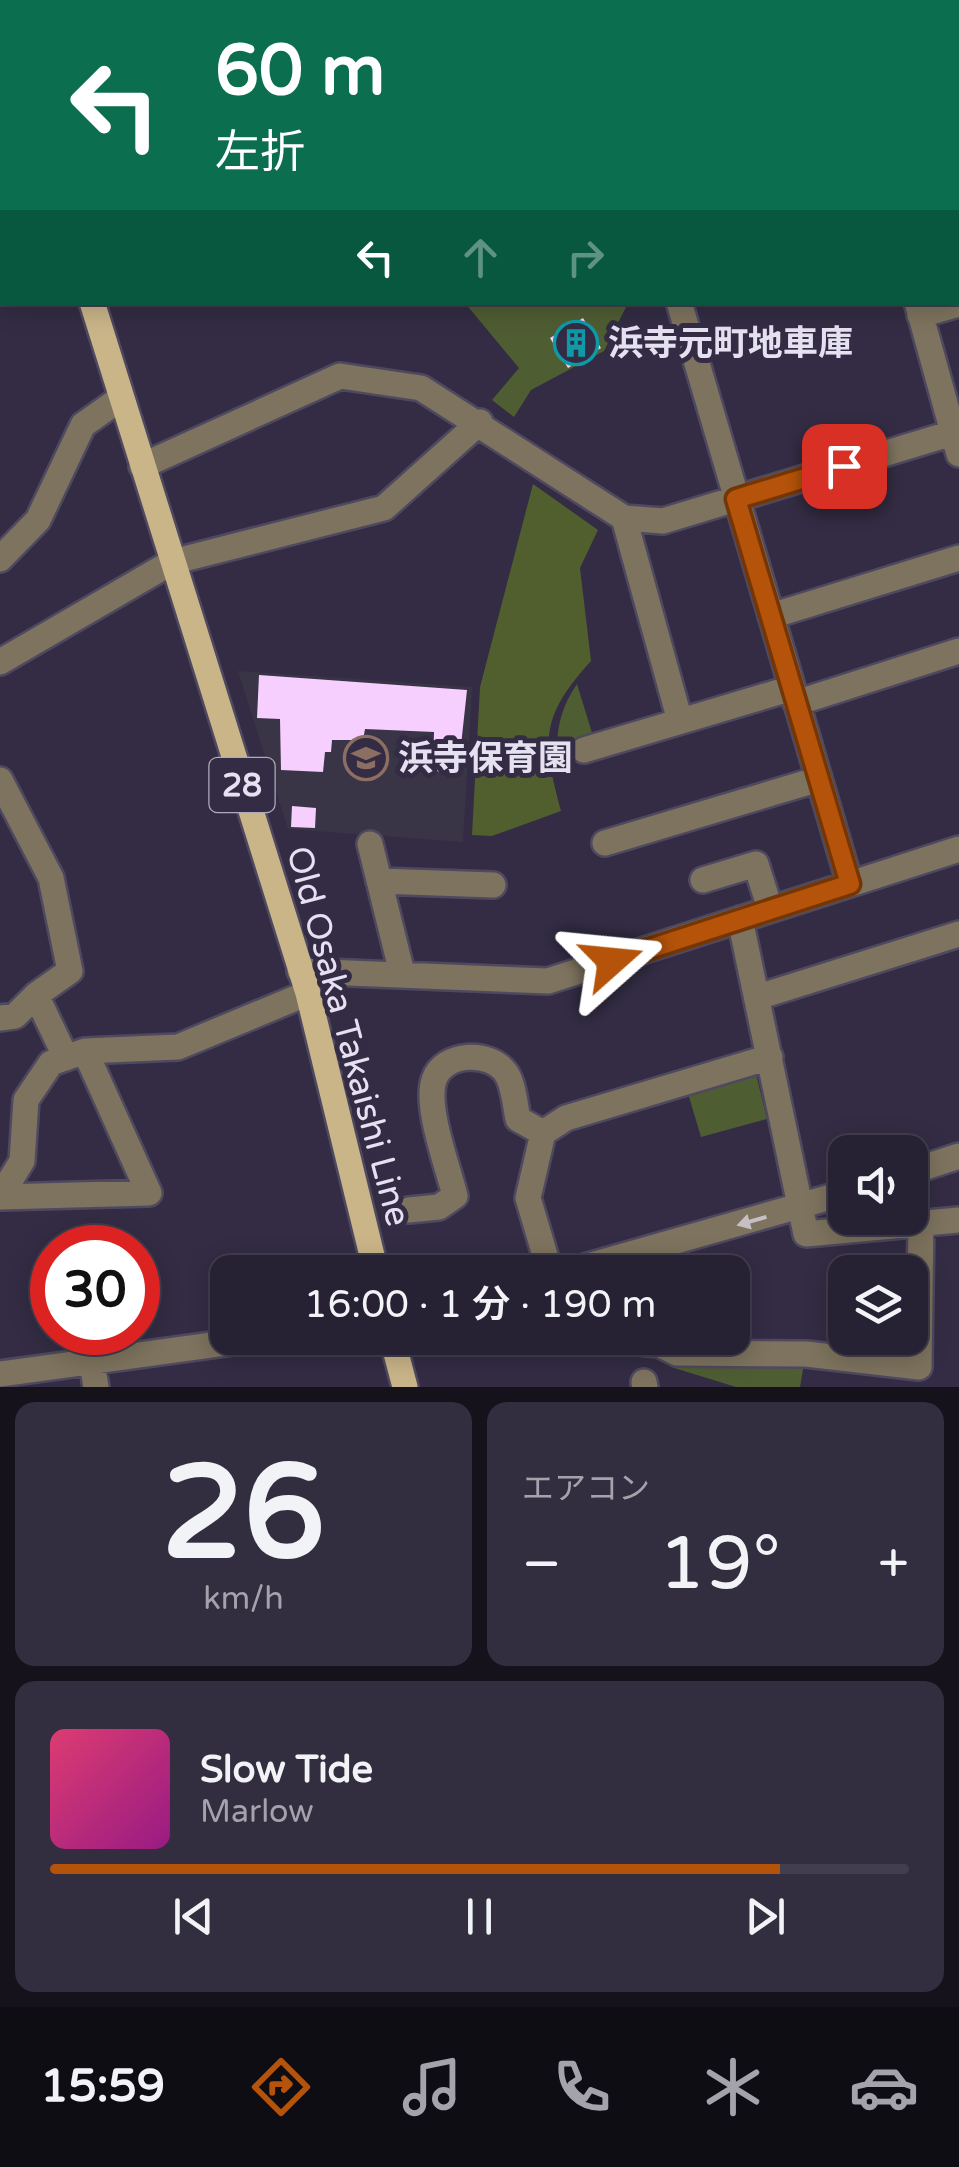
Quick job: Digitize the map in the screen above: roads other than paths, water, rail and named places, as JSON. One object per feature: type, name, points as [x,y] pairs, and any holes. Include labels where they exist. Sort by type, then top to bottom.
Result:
[{"type":"main road","name":"Old Osaka Takaishi Line","points":[[93,305],[304,982],[372,1255]]},
{"type":"main road","points":[[397,1355],[405,1387]]},
{"type":"street","points":[[681,305],[850,884]]},
{"type":"street","points":[[142,466],[340,376],[421,388],[480,422],[624,518],[663,521],[957,439],[919,309],[951,305]]},
{"type":"street","points":[[0,560],[38,520],[83,425],[121,398]]},
{"type":"street","points":[[0,662],[172,562],[384,508],[480,422]]},
{"type":"street","points":[[624,518],[680,721]]},
{"type":"street","points":[[771,616],[959,558]]},
{"type":"street","points":[[584,750],[680,721],[959,652]]},
{"type":"street","points":[[606,843],[819,779]]},
{"type":"street","points":[[0,780],[51,878],[70,970],[36,994],[15,1016],[0,1018]]},
{"type":"street","points":[[370,844],[402,973]]},
{"type":"street","points":[[0,1197],[22,1160],[13,1098],[51,1063],[76,1054],[178,1047],[304,982],[402,973],[548,981],[959,848]]},
{"type":"street","points":[[704,880],[756,864],[770,909]]},
{"type":"street","points":[[379,881],[493,885]]},
{"type":"street","points":[[740,919],[806,1234],[828,1232]]},
{"type":"street","points":[[758,998],[959,934]]},
{"type":"street","points":[[0,1197],[149,1193],[76,1054],[36,994]]},
{"type":"street","points":[[545,1255],[528,1198],[543,1133],[566,1118],[770,1056]]},
{"type":"street","points":[[409,1210],[439,1207],[456,1196],[431,1098],[435,1076],[450,1062],[470,1057],[493,1061],[508,1075],[518,1119],[543,1133]]},
{"type":"street","points":[[928,1166],[959,1156]]},
{"type":"street","points":[[629,1255],[828,1198]]},
{"type":"street","points":[[928,1223],[959,1220]]},
{"type":"street","points":[[750,1354],[806,1354],[919,1366],[921,1235]]},
{"type":"street","points":[[0,1374],[94,1374],[210,1349]]},
{"type":"place","name":"浜寺元町地車庫","points":[[576,343]]},
{"type":"place","name":"浜寺保育園","points":[[366,758]]}]
